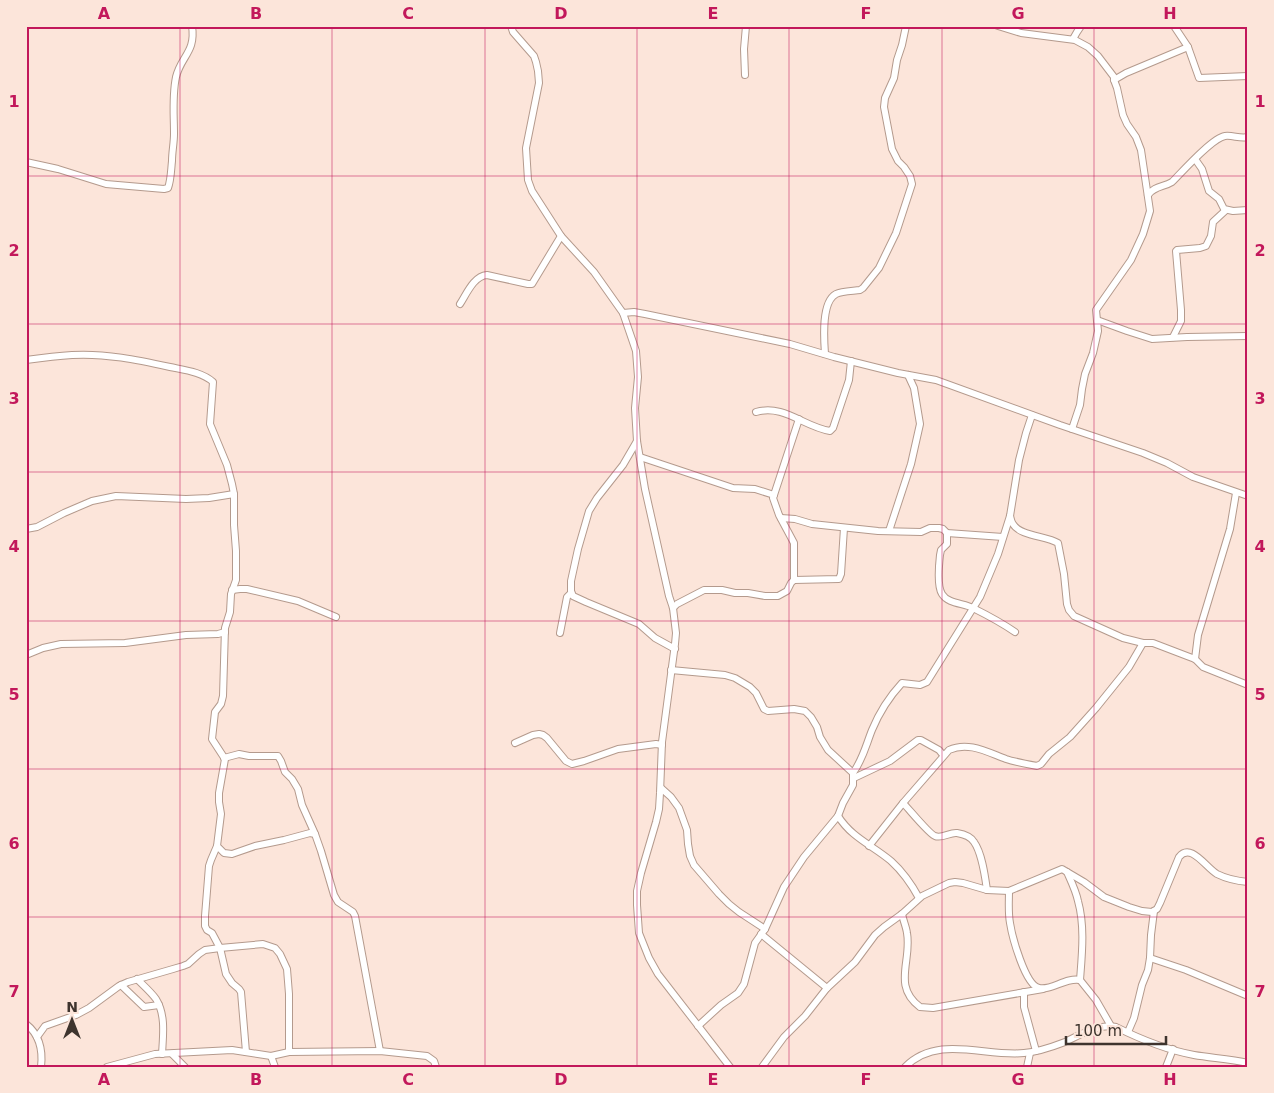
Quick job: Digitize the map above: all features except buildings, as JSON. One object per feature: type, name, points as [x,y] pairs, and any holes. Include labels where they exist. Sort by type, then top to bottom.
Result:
[{"type":"street","points":[[26,162],[58,169],[106,184],[164,190],[168,188],[174,138],[173,116],[176,75],[191,45],[192,26]]},
{"type":"street","points":[[511,26],[513,32],[534,56],[538,71],[539,83],[526,148],[528,180],[532,191],[561,236],[594,272],[623,313],[633,340],[638,377],[635,419],[637,441],[645,489],[673,608],[676,633],[675,649],[662,745],[658,816],[641,874],[637,905],[638,927],[652,965],[730,1067]]},
{"type":"street","points":[[745,75],[744,49],[746,26]]},
{"type":"street","points":[[825,354],[824,325],[830,300],[836,294],[863,288],[880,268],[896,233],[912,184],[910,176],[898,161],[892,149],[884,107],[885,98],[894,78],[906,26]]},
{"type":"street","points":[[998,26],[1022,33],[1073,39],[1088,47],[1098,56],[1114,77],[1127,124],[1136,137],[1141,150],[1150,211],[1131,260],[1097,307],[1098,331],[1085,374],[1078,411],[1072,429]]},
{"type":"street","points":[[1073,39],[1081,26]]},
{"type":"street","points":[[1174,26],[1188,48],[1199,78],[1248,76]]},
{"type":"street","points":[[1114,80],[1126,73],[1188,48]]},
{"type":"street","points":[[1148,195],[1152,190],[1172,182],[1207,148],[1221,138],[1227,136],[1248,137]]},
{"type":"street","points":[[1195,159],[1202,169],[1209,191],[1219,199],[1222,207],[1226,210],[1248,210]]},
{"type":"street","points":[[1173,338],[1181,321],[1176,251],[1206,246],[1211,236],[1213,222],[1226,210]]},
{"type":"street","points":[[460,304],[476,279],[481,276],[487,275],[532,284],[561,236]]},
{"type":"street","points":[[623,313],[645,314],[790,344],[851,361],[936,380],[1143,453],[1193,477],[1248,496]]},
{"type":"street","points":[[1097,320],[1148,338],[1248,336]]},
{"type":"street","points":[[26,360],[85,354],[122,358],[189,371],[212,380],[214,385],[210,426],[227,465],[234,494],[236,580],[232,590],[230,612],[225,632],[223,696],[221,704],[215,712],[212,735],[212,741],[224,758],[219,793],[221,814],[217,846],[210,860],[205,921],[206,928],[212,933],[220,948],[226,974],[241,992],[246,1052]]},
{"type":"street","points":[[756,412],[772,410],[821,429],[832,430],[849,380],[851,361]]},
{"type":"street","points":[[889,531],[911,464],[920,424],[914,388],[908,375]]},
{"type":"street","points":[[698,1026],[741,990],[755,943],[763,932],[784,887],[804,857],[838,816],[853,785],[854,775],[875,725],[892,696],[902,683],[920,685],[927,682],[973,608],[986,582],[1010,516],[1019,460],[1032,415]]},
{"type":"street","points":[[673,608],[704,590],[722,590],[736,594],[748,593],[764,596],[778,596],[787,591],[794,580],[794,548],[774,500],[774,495],[799,420]]},
{"type":"street","points":[[560,633],[567,597],[571,593],[571,582],[578,549],[589,511],[623,466],[637,441]]},
{"type":"street","points":[[640,457],[733,488],[755,489],[774,495]]},
{"type":"street","points":[[1195,660],[1198,635],[1230,529],[1236,493]]},
{"type":"street","points":[[26,529],[37,527],[92,501],[116,496],[186,499],[234,494]]},
{"type":"street","points":[[1010,516],[1013,525],[1020,530],[1058,543],[1070,614],[1123,638],[1143,643],[1153,643],[1195,660],[1203,667],[1248,685]]},
{"type":"street","points":[[781,518],[794,518],[808,523],[878,531],[921,532],[930,528],[939,528],[947,533],[1003,537]]},
{"type":"street","points":[[794,580],[835,580],[840,578],[844,528]]},
{"type":"street","points":[[947,533],[947,544],[940,554],[939,587],[942,594],[947,598],[973,608],[1014,632]]},
{"type":"street","points":[[232,590],[247,589],[298,601],[336,617]]},
{"type":"street","points":[[571,593],[573,596],[638,624],[655,638],[675,649]]},
{"type":"street","points":[[26,655],[43,648],[61,644],[125,643],[186,634],[218,634],[225,632]]},
{"type":"street","points":[[869,846],[943,755],[955,747],[968,746],[1008,760],[1039,766],[1049,754],[1070,737],[1096,708],[1129,667],[1143,643]]},
{"type":"street","points":[[671,670],[725,675],[735,678],[750,686],[764,709],[768,711],[794,709],[805,711],[817,727],[821,740],[828,750],[854,775]]},
{"type":"street","points":[[515,743],[534,735],[543,735],[566,761],[572,764],[584,762],[618,749],[656,744],[662,745]]},
{"type":"street","points":[[854,775],[890,761],[918,740],[939,750],[943,755]]},
{"type":"street","points":[[224,758],[238,754],[278,756],[285,772],[292,779],[298,790],[302,805],[321,851],[334,895],[338,902],[353,912],[355,916],[380,1051]]},
{"type":"street","points":[[661,788],[679,808],[687,830],[690,856],[694,864],[729,904],[827,988]]},
{"type":"street","points":[[903,803],[934,836],[939,837],[956,833],[973,840],[979,853],[988,890]]},
{"type":"street","points":[[838,816],[847,829],[892,862],[920,898]]},
{"type":"street","points":[[217,846],[224,853],[232,854],[255,846],[310,833],[315,834]]},
{"type":"street","points":[[1128,1032],[1148,970],[1154,911],[1160,903],[1178,858],[1185,852],[1189,852],[1220,875],[1248,882]]},
{"type":"street","points":[[762,1067],[784,1037],[805,1016],[827,988],[855,962],[880,931],[926,893],[955,882],[988,890],[1009,892],[1064,870],[1109,899],[1142,911],[1154,911]]},
{"type":"street","points":[[1066,872],[1080,909],[1082,930],[1080,980],[1096,1000],[1110,1026]]},
{"type":"street","points":[[1009,892],[1008,908],[1015,944],[1031,983],[1036,988],[1043,988]]},
{"type":"street","points":[[902,914],[907,933],[905,987],[912,999],[920,1007],[933,1008],[1024,992],[1073,979],[1080,980]]},
{"type":"street","points":[[37,1037],[45,1026],[82,1011],[121,985],[188,964],[202,952],[220,948],[263,944],[275,948],[287,969],[289,1052]]},
{"type":"street","points":[[1150,958],[1186,970],[1248,996]]},
{"type":"street","points":[[137,979],[159,1005],[164,1022],[162,1054]]},
{"type":"street","points":[[121,985],[144,1007],[159,1005]]},
{"type":"street","points":[[1024,992],[1025,1012],[1033,1052],[1026,1067]]},
{"type":"street","points":[[26,1024],[37,1037],[41,1051],[41,1067]]},
{"type":"street","points":[[905,1067],[918,1056],[934,1050],[1011,1054],[1033,1052],[1090,1031],[1110,1026],[1192,1055],[1248,1063]]},
{"type":"street","points":[[1166,1067],[1174,1049]]},
{"type":"street","points":[[107,1067],[152,1054],[232,1050],[271,1056],[289,1052],[380,1051],[427,1056],[434,1061],[436,1067]]},
{"type":"street","points":[[172,1054],[185,1067]]},
{"type":"street","points":[[271,1056],[275,1067]]}]
